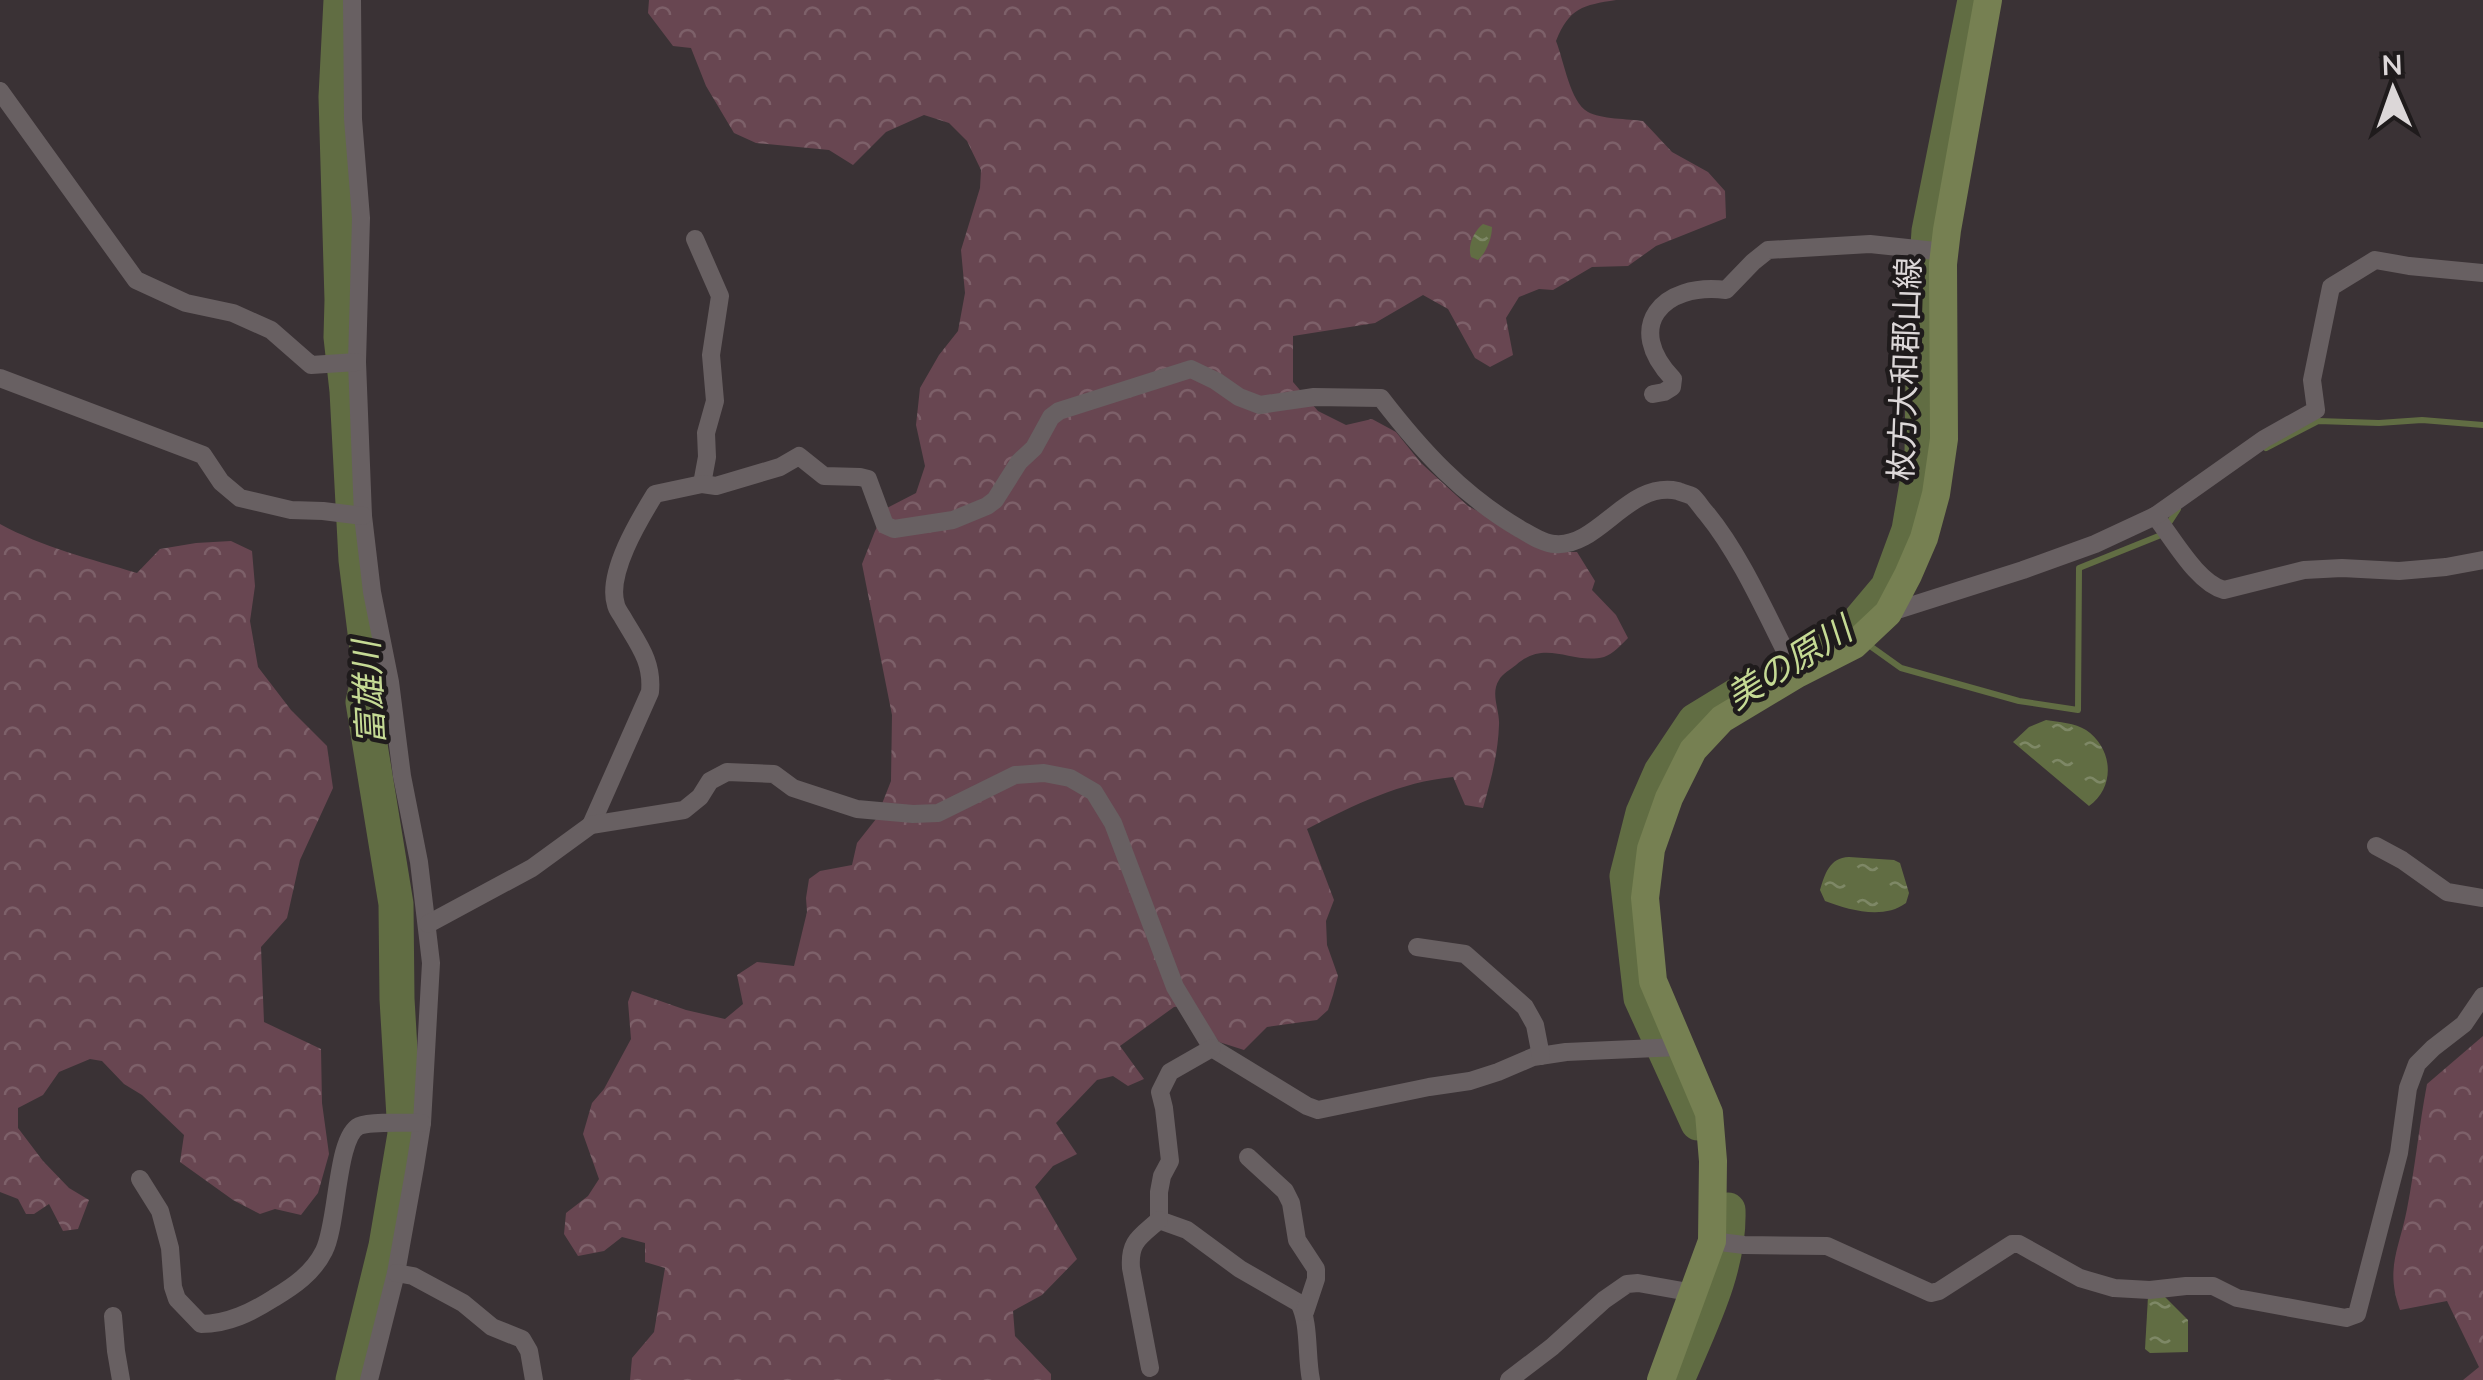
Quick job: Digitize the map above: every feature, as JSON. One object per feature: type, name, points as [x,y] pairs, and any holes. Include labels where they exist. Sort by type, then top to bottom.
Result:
[{"type":"main road","name":"枚方大和郡山線","points":[[1661,1380],[1712,1242],[1714,1161],[1708,1113],[1653,981],[1645,898],[1651,849],[1668,798],[1692,750],[1722,719],[1854,645],[1888,613],[1924,538],[1936,494],[1944,439],[1945,252],[1988,0]]},
{"type":"street","points":[[352,0],[353,119],[361,218],[353,362],[364,516],[372,592],[419,862],[431,963],[422,1123],[396,1273],[369,1380]]},
{"type":"street","points":[[0,92],[136,280],[186,303],[232,313],[271,330],[311,365],[353,362]]},
{"type":"street","points":[[695,238],[720,296],[711,355],[715,401],[706,433],[702,484]]},
{"type":"street","points":[[1653,394],[1672,388],[1673,379],[1655,357],[1652,346],[1654,316],[1662,303],[1676,295],[1726,290],[1768,250],[1870,244],[1945,252]]},
{"type":"street","points":[[1888,613],[2041,564],[2156,516],[2264,439],[2316,410],[2312,380],[2331,286],[2375,260],[2483,272]]},
{"type":"street","points":[[590,825],[650,692],[652,676],[616,604],[614,583],[629,540],[655,494],[702,484],[716,486],[780,467],[799,456],[824,476],[868,479],[885,525],[894,529],[953,520],[995,500],[1051,418],[1060,412],[1191,370],[1260,405],[1314,396],[1380,398],[1449,478],[1500,517],[1554,544],[1576,540],[1636,498],[1657,490],[1691,495],[1722,533],[1798,674]]},
{"type":"street","points":[[0,378],[202,455],[221,482],[240,498],[291,510],[364,516]]},
{"type":"street","points":[[2156,516],[2195,570],[2224,590],[2304,570],[2398,571],[2483,560]]},
{"type":"street","points":[[428,924],[532,868],[590,825],[684,810],[700,797],[710,781],[727,772],[774,774],[793,788],[856,809],[913,814],[938,813],[1015,775],[1044,773],[1070,778],[1094,792],[1114,823],[1175,987],[1212,1048],[1307,1106],[1318,1110],[1470,1080],[1533,1056],[1679,1047]]},
{"type":"street","points":[[2376,846],[2447,892],[2483,898]]},
{"type":"street","points":[[1418,947],[1464,954],[1524,1007],[1535,1025],[1541,1056]]},
{"type":"street","points":[[1712,1242],[1827,1246],[1931,1293],[2012,1244],[2019,1244],[2080,1278],[2114,1288],[2214,1286],[2237,1298],[2346,1318],[2357,1314],[2364,1292],[2399,1152],[2412,1076],[2434,1048],[2464,1024],[2483,996]]},
{"type":"street","points":[[1159,1220],[1158,1192],[1170,1161],[1160,1092],[1170,1072],[1212,1048]]},
{"type":"street","points":[[140,1180],[160,1211],[170,1248],[172,1287],[178,1299],[202,1324],[214,1324],[264,1304],[310,1272],[332,1232],[347,1138],[360,1126],[422,1123]]},
{"type":"street","points":[[1248,1157],[1284,1191],[1291,1203],[1297,1240],[1316,1268],[1305,1312],[1311,1380]]},
{"type":"street","points":[[1159,1220],[1187,1230],[1299,1303],[1305,1312]]},
{"type":"street","points":[[1150,1368],[1130,1252],[1136,1240],[1159,1220]]},
{"type":"street","points":[[396,1273],[414,1276],[464,1303],[492,1327],[522,1339],[529,1350],[534,1380]]},
{"type":"street","points":[[1509,1380],[1628,1284],[1694,1293]]},
{"type":"street","points":[[114,1316],[122,1380]]},
{"type":"green space","points":[[649,0],[1616,0],[1578,10],[1566,21],[1556,41],[1577,100],[1593,114],[1643,121],[1672,152],[1708,172],[1725,191],[1726,218],[1656,246],[1628,266],[1592,267],[1553,290],[1539,289],[1519,297],[1506,318],[1513,355],[1490,367],[1475,358],[1448,309],[1423,295],[1375,323],[1293,336],[1293,382],[1318,411],[1346,425],[1372,419],[1396,432],[1421,463],[1468,506],[1556,552],[1577,552],[1595,581],[1592,590],[1616,615],[1628,638],[1614,652],[1592,659],[1538,653],[1500,678],[1495,691],[1497,746],[1483,808],[1465,805],[1453,777],[1396,789],[1307,829],[1334,900],[1326,921],[1327,945],[1338,976],[1328,1010],[1317,1020],[1267,1027],[1244,1050],[1219,1042],[1193,1005],[1174,1007],[1120,1046],[1144,1079],[1128,1086],[1113,1076],[1097,1080],[1056,1123],[1077,1154],[1053,1166],[1035,1187],[1077,1259],[1042,1295],[1013,1311],[1015,1336],[1051,1374],[1051,1380],[630,1380],[632,1358],[654,1332],[665,1268],[645,1262],[645,1243],[622,1237],[604,1251],[578,1256],[564,1234],[566,1213],[588,1196],[599,1179],[583,1134],[592,1103],[631,1039],[628,1002],[632,991],[725,1019],[743,1004],[737,975],[757,962],[794,966],[807,912],[809,879],[820,871],[852,865],[857,843],[876,819],[891,781],[892,715],[862,564],[887,508],[916,493],[925,466],[916,425],[920,388],[958,331],[965,293],[961,250],[980,188],[981,170],[967,141],[949,123],[924,115],[886,132],[853,165],[829,150],[756,143],[734,133],[706,86],[691,48],[673,46],[648,13]]},
{"type":"green space","points":[[0,524],[50,546],[137,573],[160,549],[231,541],[252,551],[255,586],[250,621],[258,667],[291,710],[327,746],[333,788],[300,860],[287,918],[261,947],[264,1022],[321,1049],[322,1103],[329,1154],[318,1193],[301,1215],[275,1209],[260,1214],[180,1162],[184,1135],[102,1061],[90,1059],[59,1072],[43,1095],[18,1108],[18,1128],[43,1161],[69,1188],[89,1200],[78,1229],[63,1231],[49,1204],[34,1214],[26,1214],[18,1199],[0,1192]]},
{"type":"green space","points":[[2483,1036],[2483,1380],[2463,1380],[2479,1367],[2447,1301],[2400,1310],[2394,1270],[2427,1084]]},
{"type":"water","points":[[1483,224],[1492,227],[1492,231],[1478,260],[1471,257],[1470,248]]},
{"type":"water","points":[[2046,720],[2082,728],[2102,747],[2107,778],[2104,789],[2089,806],[2013,742],[2029,727]]},
{"type":"water","points":[[1849,857],[1900,863],[1909,893],[1906,903],[1877,912],[1825,901],[1820,890],[1826,873],[1837,860]]},
{"type":"water","points":[[2148,1297],[2165,1297],[2188,1320],[2188,1352],[2150,1353],[2145,1349]]},
{"type":"waterway","name":"富雄川","points":[[341,0],[336,97],[341,337],[356,560],[370,672],[363,702],[396,904],[405,1134],[386,1246],[353,1380]]},
{"type":"waterway","name":"美の原川","points":[[1803,657],[1851,631],[1888,587],[1909,530],[1922,454],[1929,231],[1975,0]]},
{"type":"waterway","points":[[2266,448],[2318,421],[2422,420],[2483,425]]},
{"type":"waterway","points":[[1866,643],[1901,668],[2019,701],[2078,710],[2079,568],[2161,535],[2178,509]]},
{"type":"waterway","name":"美の原川","points":[[1698,1123],[1641,998],[1627,876],[1643,813],[1661,772],[1695,721],[1749,688]]},
{"type":"waterway","name":"美の原川","points":[[1677,1380],[1719,1276],[1728,1210]]}]
